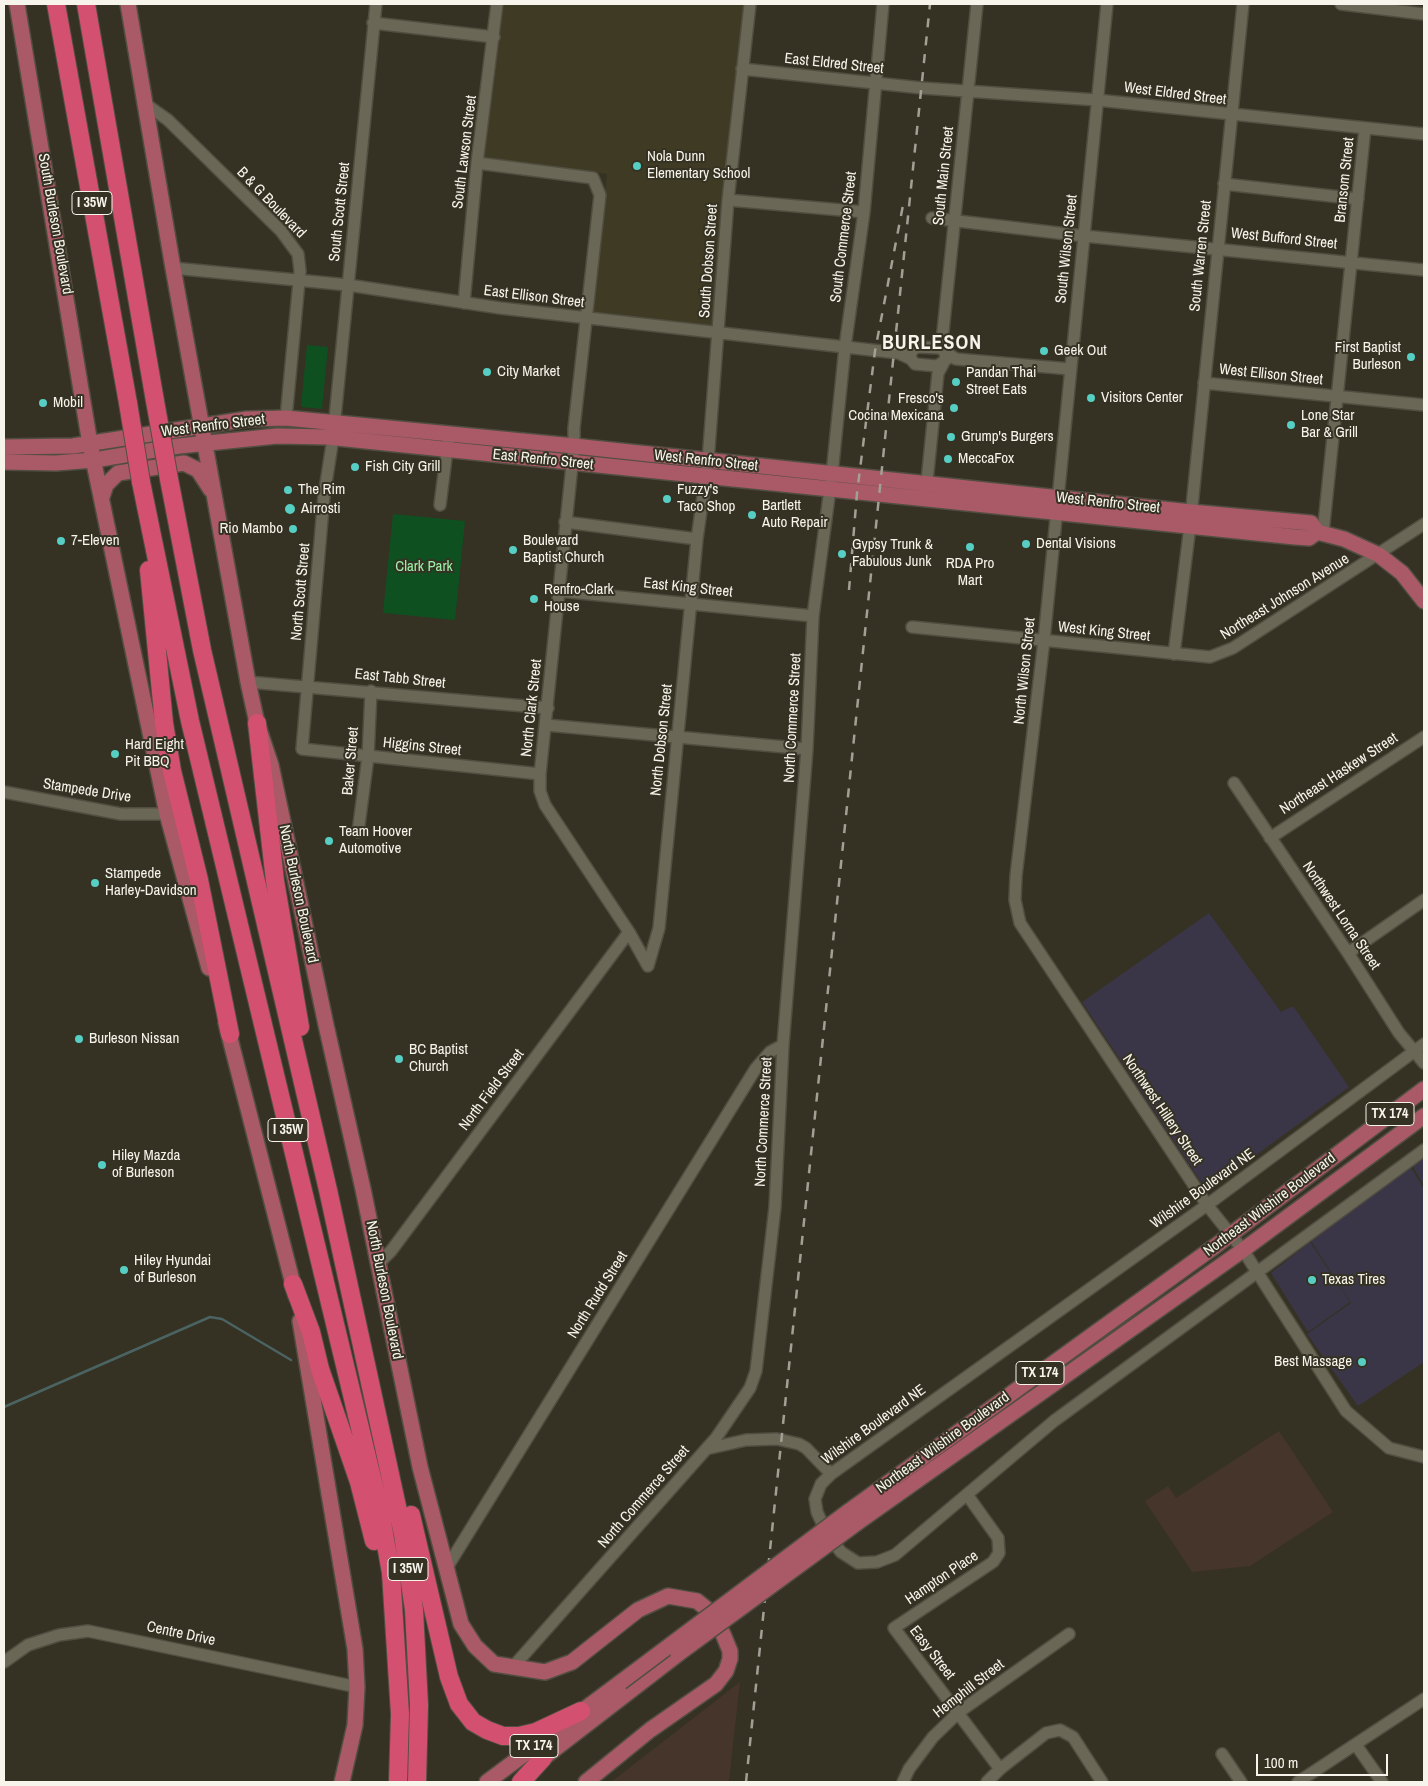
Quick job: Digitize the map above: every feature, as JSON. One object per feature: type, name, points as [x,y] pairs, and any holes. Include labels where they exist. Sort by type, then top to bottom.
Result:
[{"type":"highway","name":"I 35W","points":[[56,4],[141,482],[195,740],[380,1510],[391,1573],[398,1688],[398,1782]]},
{"type":"highway","name":"I 35W","points":[[86,4],[169,479],[202,650],[328,1190],[403,1534],[414,1610],[419,1705],[417,1781]]},
{"type":"highway","points":[[141,482],[165,733],[172,771],[199,880],[230,1034]]},
{"type":"highway","points":[[257,723],[275,881],[306,1059],[330,1175],[328,1190]]},
{"type":"highway","points":[[293,1284],[311,1332],[320,1369],[371,1524],[398,1688]]},
{"type":"highway","points":[[366,1360],[377,1377],[384,1400],[449,1677],[459,1704],[474,1722],[503,1736],[519,1736],[536,1732],[581,1710]]},
{"type":"highway","points":[[521,1782],[543,1758]]},
{"type":"main road","name":"South Burleson Boulevard","points":[[16,4],[90,444]]},
{"type":"main road","points":[[128,4],[202,426]]},
{"type":"main road","name":"West Renfro Street","points":[[90,444],[247,419],[286,418],[334,431],[449,434],[927,484],[1058,505],[1190,519],[1309,538],[1320,532],[1344,539],[1379,555],[1402,573],[1424,601]]},
{"type":"main road","name":"North Burleson Boulevard","points":[[202,426],[248,682],[257,723],[271,765],[420,1467],[461,1624],[475,1646],[494,1664],[545,1672],[572,1662],[638,1610],[668,1596],[697,1601],[708,1610],[723,1634],[730,1651],[726,1672],[716,1684],[650,1730],[586,1782]]},
{"type":"main road","name":"East Renfro Street","points":[[205,443],[334,431],[447,450],[880,496]]},
{"type":"main road","name":"West Renfro Street","points":[[94,460],[205,443]]},
{"type":"main road","points":[[4,447],[58,448],[90,444],[167,814],[215,989],[230,1034],[293,1284],[355,1648],[357,1687],[355,1725],[342,1782]]},
{"type":"main road","points":[[4,462],[48,463],[94,460]]},
{"type":"main road","points":[[102,497],[106,485],[118,473],[184,463],[198,470],[214,496]]},
{"type":"main road","name":"West Renfro Street","points":[[880,496],[925,500],[1058,505]]},
{"type":"main road","name":"Northeast Wilshire Boulevard","points":[[543,1758],[853,1517],[1424,1089]]},
{"type":"main road","name":"Northeast Wilshire Boulevard","points":[[487,1782],[581,1710],[853,1517],[1242,1250],[1424,1116]]},
{"type":"street","name":"South Scott Street","points":[[334,431],[376,4]]},
{"type":"street","name":"South Lawson Street","points":[[464,303],[477,163],[497,4]]},
{"type":"street","name":"South Dobson Street","points":[[705,477],[719,333],[728,200],[750,4]]},
{"type":"street","name":"South Commerce Street","points":[[829,490],[845,347],[864,212],[883,4]]},
{"type":"street","name":"South Main Street","points":[[925,500],[938,373],[944,357],[942,341],[977,4]]},
{"type":"street","name":"South Wilson Street","points":[[1058,505],[1107,4]]},
{"type":"street","name":"South Warren Street","points":[[1174,654],[1190,519],[1243,4]]},
{"type":"street","points":[[1341,4],[1424,14]]},
{"type":"street","points":[[374,23],[494,37]]},
{"type":"street","name":"East Eldred Street","points":[[742,69],[922,88]]},
{"type":"street","name":"West Eldred Street","points":[[922,88],[1097,100],[1231,116],[1424,134]]},
{"type":"street","name":"B & G Boulevard","points":[[144,103],[168,120],[281,231],[298,254],[300,280],[286,418]]},
{"type":"street","name":"Bransom Street","points":[[1320,532],[1339,397],[1365,128]]},
{"type":"street","name":"North Clark Street","points":[[477,163],[593,178],[600,195],[574,428],[574,446],[540,774],[540,791],[545,805],[629,932]]},
{"type":"street","points":[[1224,184],[1358,199]]},
{"type":"street","points":[[728,200],[864,212]]},
{"type":"street","name":"West Bufford Street","points":[[932,218],[1084,236],[1352,261],[1424,270]]},
{"type":"street","name":"East Ellison Street","points":[[173,268],[348,285],[585,319],[896,353],[912,354],[919,346],[937,348],[944,357],[956,359],[1070,370]]},
{"type":"street","points":[[912,354],[918,364],[937,366],[944,357]]},
{"type":"street","name":"West Ellison Street","points":[[1204,383],[1424,405]]},
{"type":"street","name":"North Scott Street","points":[[302,749],[324,496],[334,431]]},
{"type":"street","points":[[440,505],[449,434]]},
{"type":"street","name":"North Dobson Street","points":[[629,932],[648,966],[659,928],[690,604],[705,477]]},
{"type":"street","name":"North Commerce Street","points":[[512,1668],[706,1450],[750,1388],[756,1370],[775,1207],[783,1045],[807,749],[813,616],[829,490]]},
{"type":"street","name":"North Wilson Street","points":[[1022,832],[1058,505]]},
{"type":"street","points":[[565,522],[697,539]]},
{"type":"street","name":"Northeast Johnson Avenue","points":[[1174,654],[1210,657],[1222,654],[1379,555],[1424,524]]},
{"type":"street","name":"East King Street","points":[[559,591],[813,616]]},
{"type":"street","name":"West King Street","points":[[912,627],[1174,654]]},
{"type":"street","name":"East Tabb Street","points":[[248,682],[307,685],[548,708]]},
{"type":"street","name":"Baker Street","points":[[358,832],[368,757],[371,692]]},
{"type":"street","points":[[546,725],[807,749]]},
{"type":"street","name":"Northeast Haskew Street","points":[[1270,838],[1424,737]]},
{"type":"street","name":"Higgins Street","points":[[302,749],[540,774]]},
{"type":"street","name":"Northwest Lorna Street","points":[[1234,783],[1348,953],[1399,1033],[1424,1063]]},
{"type":"street","name":"Stampede Drive","points":[[4,792],[121,814],[167,814]]},
{"type":"street","name":"Northwest Hillery Street","points":[[1022,832],[1015,900],[1020,923],[1207,1205],[1257,1272],[1346,1411],[1389,1448],[1424,1457]]},
{"type":"street","points":[[1348,953],[1424,900]]},
{"type":"street","name":"North Field Street","points":[[378,1264],[396,1243],[629,932]]},
{"type":"street","name":"Wilshire Boulevard NE","points":[[1424,1044],[1207,1205],[830,1474],[821,1484],[816,1499],[817,1512],[827,1534],[841,1552],[858,1563],[877,1562],[895,1555],[968,1496],[1054,1422],[1424,1150]]},
{"type":"street","name":"North Rudd Street","points":[[446,1569],[756,1068],[770,1052],[783,1045]]},
{"type":"street","points":[[706,1450],[736,1442],[777,1439],[799,1444],[806,1448],[830,1474]]},
{"type":"street","name":"Hampton Place","points":[[894,1628],[993,1562],[999,1552],[998,1538],[968,1496]]},
{"type":"street","name":"Easy Street","points":[[894,1628],[1000,1769]]},
{"type":"street","name":"Centre Drive","points":[[4,1662],[28,1645],[58,1635],[88,1631],[357,1687]]},
{"type":"street","name":"Hemphill Street","points":[[903,1782],[909,1769],[933,1737],[959,1712],[1069,1634]]},
{"type":"street","points":[[1298,1782],[1424,1699]]},
{"type":"street","points":[[987,1782],[1000,1769],[1046,1733],[1060,1730],[1073,1737],[1102,1782]]},
{"type":"street","points":[[1356,1745],[1382,1782]]},
{"type":"street","points":[[1222,1754],[1241,1782]]},
{"type":"shaded area","name":"Nola Dunn Elementary School","points":[[504,4],[745,4],[713,326],[592,313],[607,174],[484,158]]},
{"type":"shaded area","points":[[1209,913],[1281,1012],[1293,1006],[1349,1087],[1207,1191],[1082,1002]]},
{"type":"shaded area","points":[[1424,1157],[1424,1186],[1412,1165]]},
{"type":"shaded area","points":[[1410,1166],[1424,1189],[1424,1362],[1358,1406],[1307,1334],[1351,1303],[1311,1241]]},
{"type":"shaded area","points":[[1310,1242],[1350,1302],[1308,1332],[1271,1273]]},
{"type":"shaded area","points":[[1279,1431],[1333,1512],[1250,1566],[1192,1572],[1145,1501],[1168,1486],[1176,1498]]},
{"type":"shaded area","points":[[740,1682],[729,1782],[611,1782]]},
{"type":"green space","points":[[307,345],[328,347],[322,409],[301,407]]},
{"type":"green space","name":"Clark Park","points":[[393,514],[465,521],[455,620],[383,613]]},
{"type":"waterway","points":[[4,1407],[210,1317],[222,1319],[291,1360]]},
{"type":"railway","points":[[746,1782],[930,4]]},
{"type":"railway","points":[[849,590],[857,493],[875,351],[904,200]]},
{"type":"place","name":"Nola Dunn Elementary School","points":[[637,166]]},
{"type":"place","name":"Geek Out","points":[[1044,351]]},
{"type":"place","name":"First Baptist Burleson","points":[[1411,357]]},
{"type":"place","name":"City Market","points":[[487,372]]},
{"type":"place","name":"Pandan Thai Street Eats","points":[[956,382]]},
{"type":"place","name":"Visitors Center","points":[[1091,398]]},
{"type":"place","name":"Mobil","points":[[43,403]]},
{"type":"place","name":"Fresco's Cocina Mexicana","points":[[954,408]]},
{"type":"place","name":"Lone Star Bar & Grill","points":[[1291,425]]},
{"type":"place","name":"Grump's Burgers","points":[[951,437]]},
{"type":"place","name":"MeccaFox","points":[[948,459]]},
{"type":"place","name":"Fish City Grill","points":[[355,467]]},
{"type":"place","name":"The Rim","points":[[288,490]]},
{"type":"place","name":"Fuzzy's Taco Shop","points":[[667,499]]},
{"type":"place","name":"Airrosti","points":[[290,509]]},
{"type":"place","name":"Bartlett Auto Repair","points":[[752,515]]},
{"type":"place","name":"Rio Mambo","points":[[293,529]]},
{"type":"place","name":"7-Eleven","points":[[61,541]]},
{"type":"place","name":"Dental Visions","points":[[1026,544]]},
{"type":"place","name":"RDA Pro Mart","points":[[970,547]]},
{"type":"place","name":"Boulevard Baptist Church","points":[[513,550]]},
{"type":"place","name":"Gypsy Trunk & Fabulous Junk","points":[[842,554]]},
{"type":"place","name":"Renfro-Clark House","points":[[534,599]]},
{"type":"place","name":"Hard Eight Pit BBQ","points":[[115,754]]},
{"type":"place","name":"Team Hoover Automotive","points":[[329,841]]},
{"type":"place","name":"Stampede Harley-Davidson","points":[[95,883]]},
{"type":"place","name":"Burleson Nissan","points":[[79,1039]]},
{"type":"place","name":"BC Baptist Church","points":[[399,1059]]},
{"type":"place","name":"Hiley Mazda of Burleson","points":[[102,1165]]},
{"type":"place","name":"Hiley Hyundai of Burleson","points":[[124,1270]]},
{"type":"place","name":"Texas Tires","points":[[1312,1280]]},
{"type":"place","name":"Best Massage","points":[[1362,1362]]},
{"type":"district","name":"BURLESON","points":[[932,344]]}]
